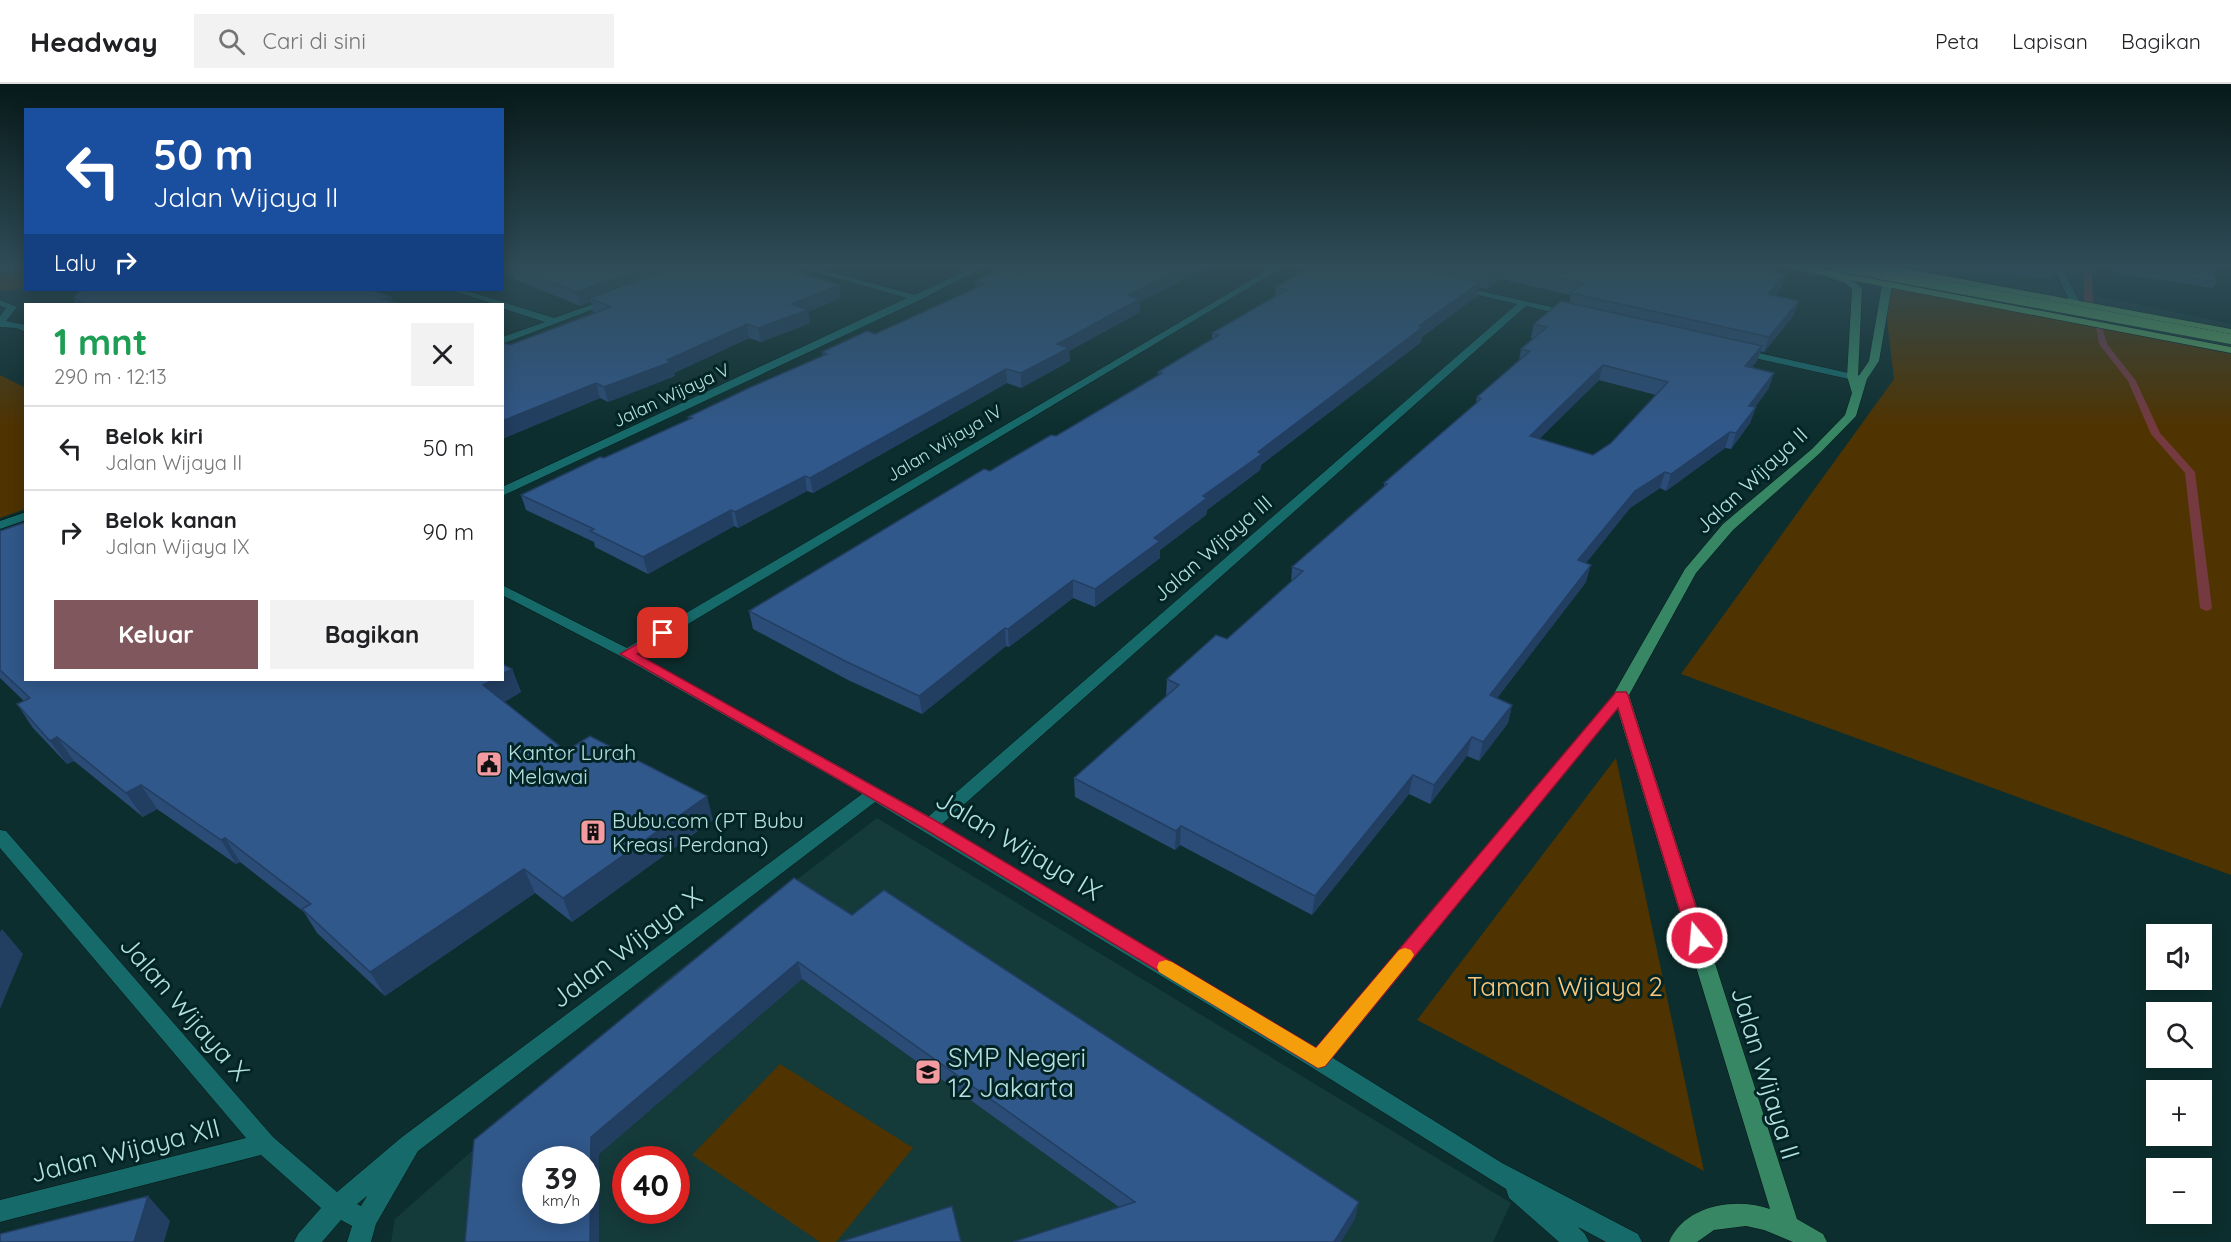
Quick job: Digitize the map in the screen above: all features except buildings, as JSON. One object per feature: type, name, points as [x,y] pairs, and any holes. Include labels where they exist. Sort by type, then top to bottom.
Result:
[{"type":"main road","points":[[2070,320],[2231,351]]},
{"type":"main road","points":[[2128,320],[2231,339]]},
{"type":"main road","points":[[2165,320],[2231,332]]},
{"type":"street","points":[[549,320],[555,322]]},
{"type":"street","points":[[504,339],[560,320]]},
{"type":"street","name":"Jalan Wijaya V","points":[[504,491],[870,320]]},
{"type":"street","name":"Jalan Wijaya IV","points":[[627,654],[1190,320]]},
{"type":"street","name":"Jalan Wijaya III","points":[[930,825],[1505,320]]},
{"type":"street","name":"Jalan Wijaya II","points":[[1318,1060],[1621,695],[1690,572],[1728,527],[1816,451],[1850,416],[1857,383],[1857,320]]},
{"type":"street","name":"Jalan Wijaya II","points":[[1857,383],[1874,361],[1881,320]]},
{"type":"street","points":[[0,323],[24,328]]},
{"type":"street","points":[[1730,350],[1857,383]]},
{"type":"street","points":[[0,525],[24,517]]},
{"type":"street","name":"Jalan Wijaya IX","points":[[504,590],[627,654],[930,825],[1318,1060],[1494,1171],[1630,1242]]},
{"type":"street","name":"Jalan Wijaya II","points":[[1621,695],[1787,1226]]},
{"type":"street","name":"Jalan Wijaya X","points":[[306,1242],[337,1207],[410,1143],[875,794]]},
{"type":"street","name":"Jalan Wijaya X","points":[[0,836],[265,1144],[337,1207],[366,1220]]},
{"type":"street","name":"Jalan Wijaya X","points":[[359,1242],[366,1220],[410,1143]]},
{"type":"street","name":"Jalan Wijaya XII","points":[[0,1211],[265,1144]]},
{"type":"street","name":"Jalan Wijaya IX","points":[[1494,1171],[1576,1242]]},
{"type":"street","points":[[1681,1242],[1697,1225],[1728,1214],[1747,1214],[1787,1226],[1815,1242]]},
{"type":"shaded area","points":[[2047,320],[2212,320],[2231,324],[2231,355]]},
{"type":"shaded area","name":"SMP Negeri 12 Jakarta","points":[[877,818],[1511,1203],[1493,1242],[391,1242],[395,1219],[661,984]]},
{"type":"green space","points":[[1887,320],[2057,320],[2231,354],[2231,875],[1681,674],[1894,379]]},
{"type":"green space","points":[[0,375],[24,387],[24,509],[0,518]]},
{"type":"green space","name":"Taman Wijaya 2","points":[[1616,758],[1704,1171],[1417,1020]]},
{"type":"green space","points":[[780,1064],[913,1148],[836,1242],[820,1242],[692,1155]]},
{"type":"waterway","points":[[2099,329],[2103,344],[2132,381],[2156,434],[2190,472],[2206,608]]},
{"type":"slow traffic","points":[[1166,967],[1318,1060],[1405,955]]},
{"type":"place","name":"Kantor Lurah Melawai","points":[[489,764]]},
{"type":"place","name":"Bubu.com (PT Bubu Kreasi Perdana)","points":[[593,832]]},
{"type":"place","name":"SMP Negeri 12 Jakarta","points":[[928,1072]]},
{"type":"route","points":[[663,633],[627,654],[930,825],[1318,1060],[1621,695],[1697,938]]}]
